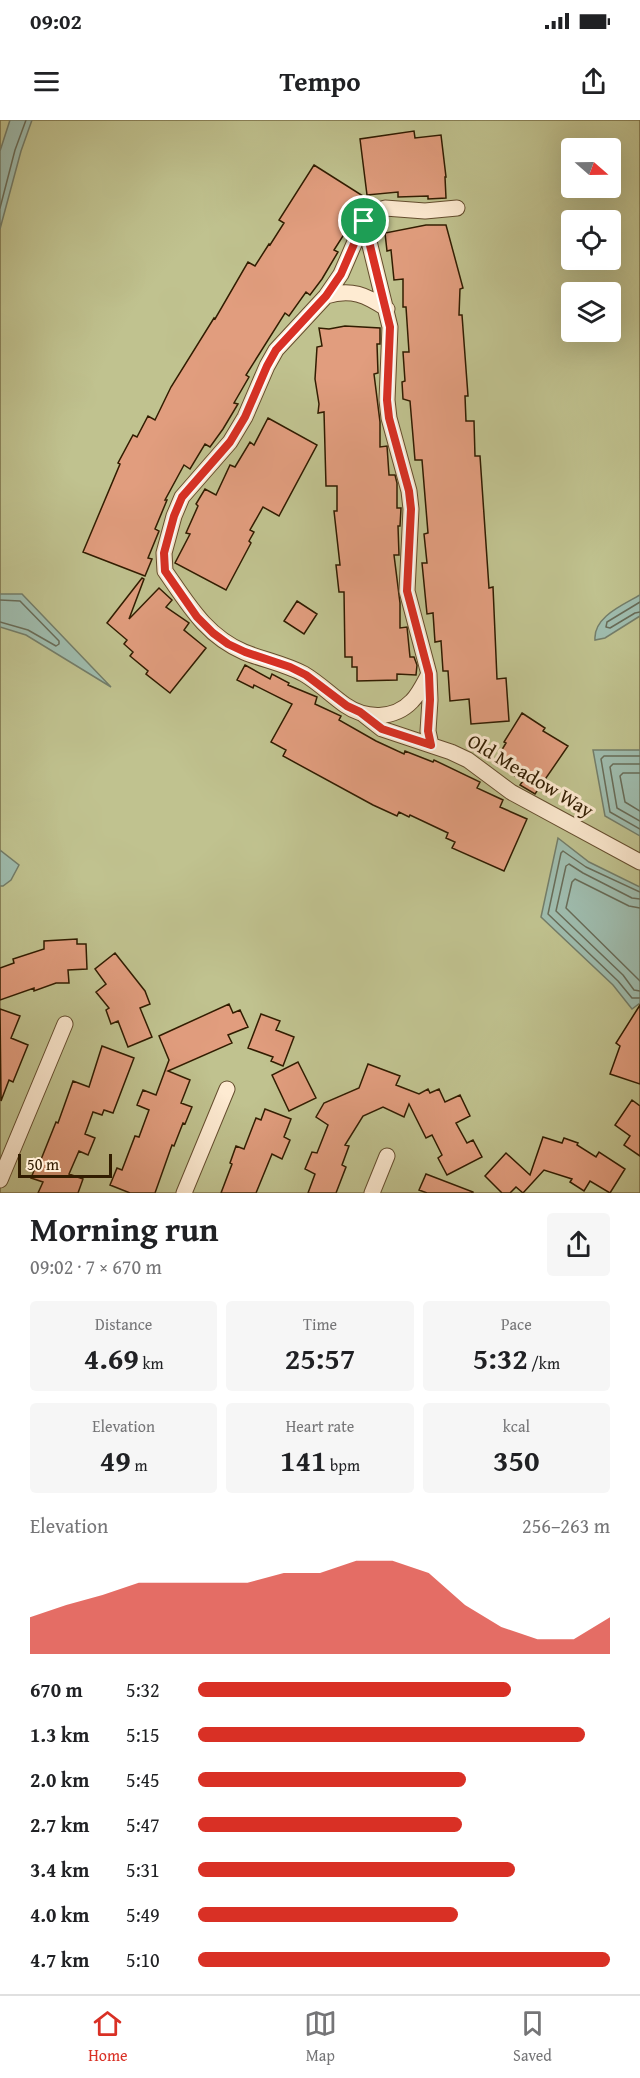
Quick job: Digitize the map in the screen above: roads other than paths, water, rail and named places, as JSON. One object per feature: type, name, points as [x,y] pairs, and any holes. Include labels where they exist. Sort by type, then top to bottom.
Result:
[{"type":"street","points":[[431,745],[428,731],[429,674],[407,591],[411,509],[409,491],[389,418],[387,400],[390,337],[387,309],[364,221],[376,209],[424,211],[457,208]]},
{"type":"street","name":"Old Meadow Way","points":[[364,221],[341,274],[326,296],[276,350],[230,442],[182,497],[174,516],[163,562],[165,571],[197,617],[213,633],[245,652],[290,667],[306,675],[347,706],[360,712],[376,716],[398,712],[412,701],[429,674]]},
{"type":"street","points":[[326,296],[337,292],[358,293],[368,296],[387,309]]},
{"type":"street","name":"Old Meadow Way","points":[[360,712],[382,729],[468,760],[511,792],[640,862]]},
{"type":"street","points":[[0,1180],[65,1024]]},
{"type":"street","points":[[184,1193],[227,1089]]},
{"type":"street","points":[[372,1193],[387,1156]]},
{"type":"water","points":[[10,120],[32,120],[21,151],[0,229],[0,151]]},
{"type":"water","points":[[0,594],[22,594],[111,687],[26,635],[0,627]]},
{"type":"water","points":[[640,595],[640,616],[605,638],[595,640],[596,632],[604,618]]},
{"type":"water","points":[[593,750],[640,750],[640,836],[605,816]]},
{"type":"water","points":[[558,838],[589,862],[640,887],[640,1003],[632,1009],[613,985],[541,917]]},
{"type":"water","points":[[0,850],[19,865],[11,880],[3,886],[0,886]]}]
